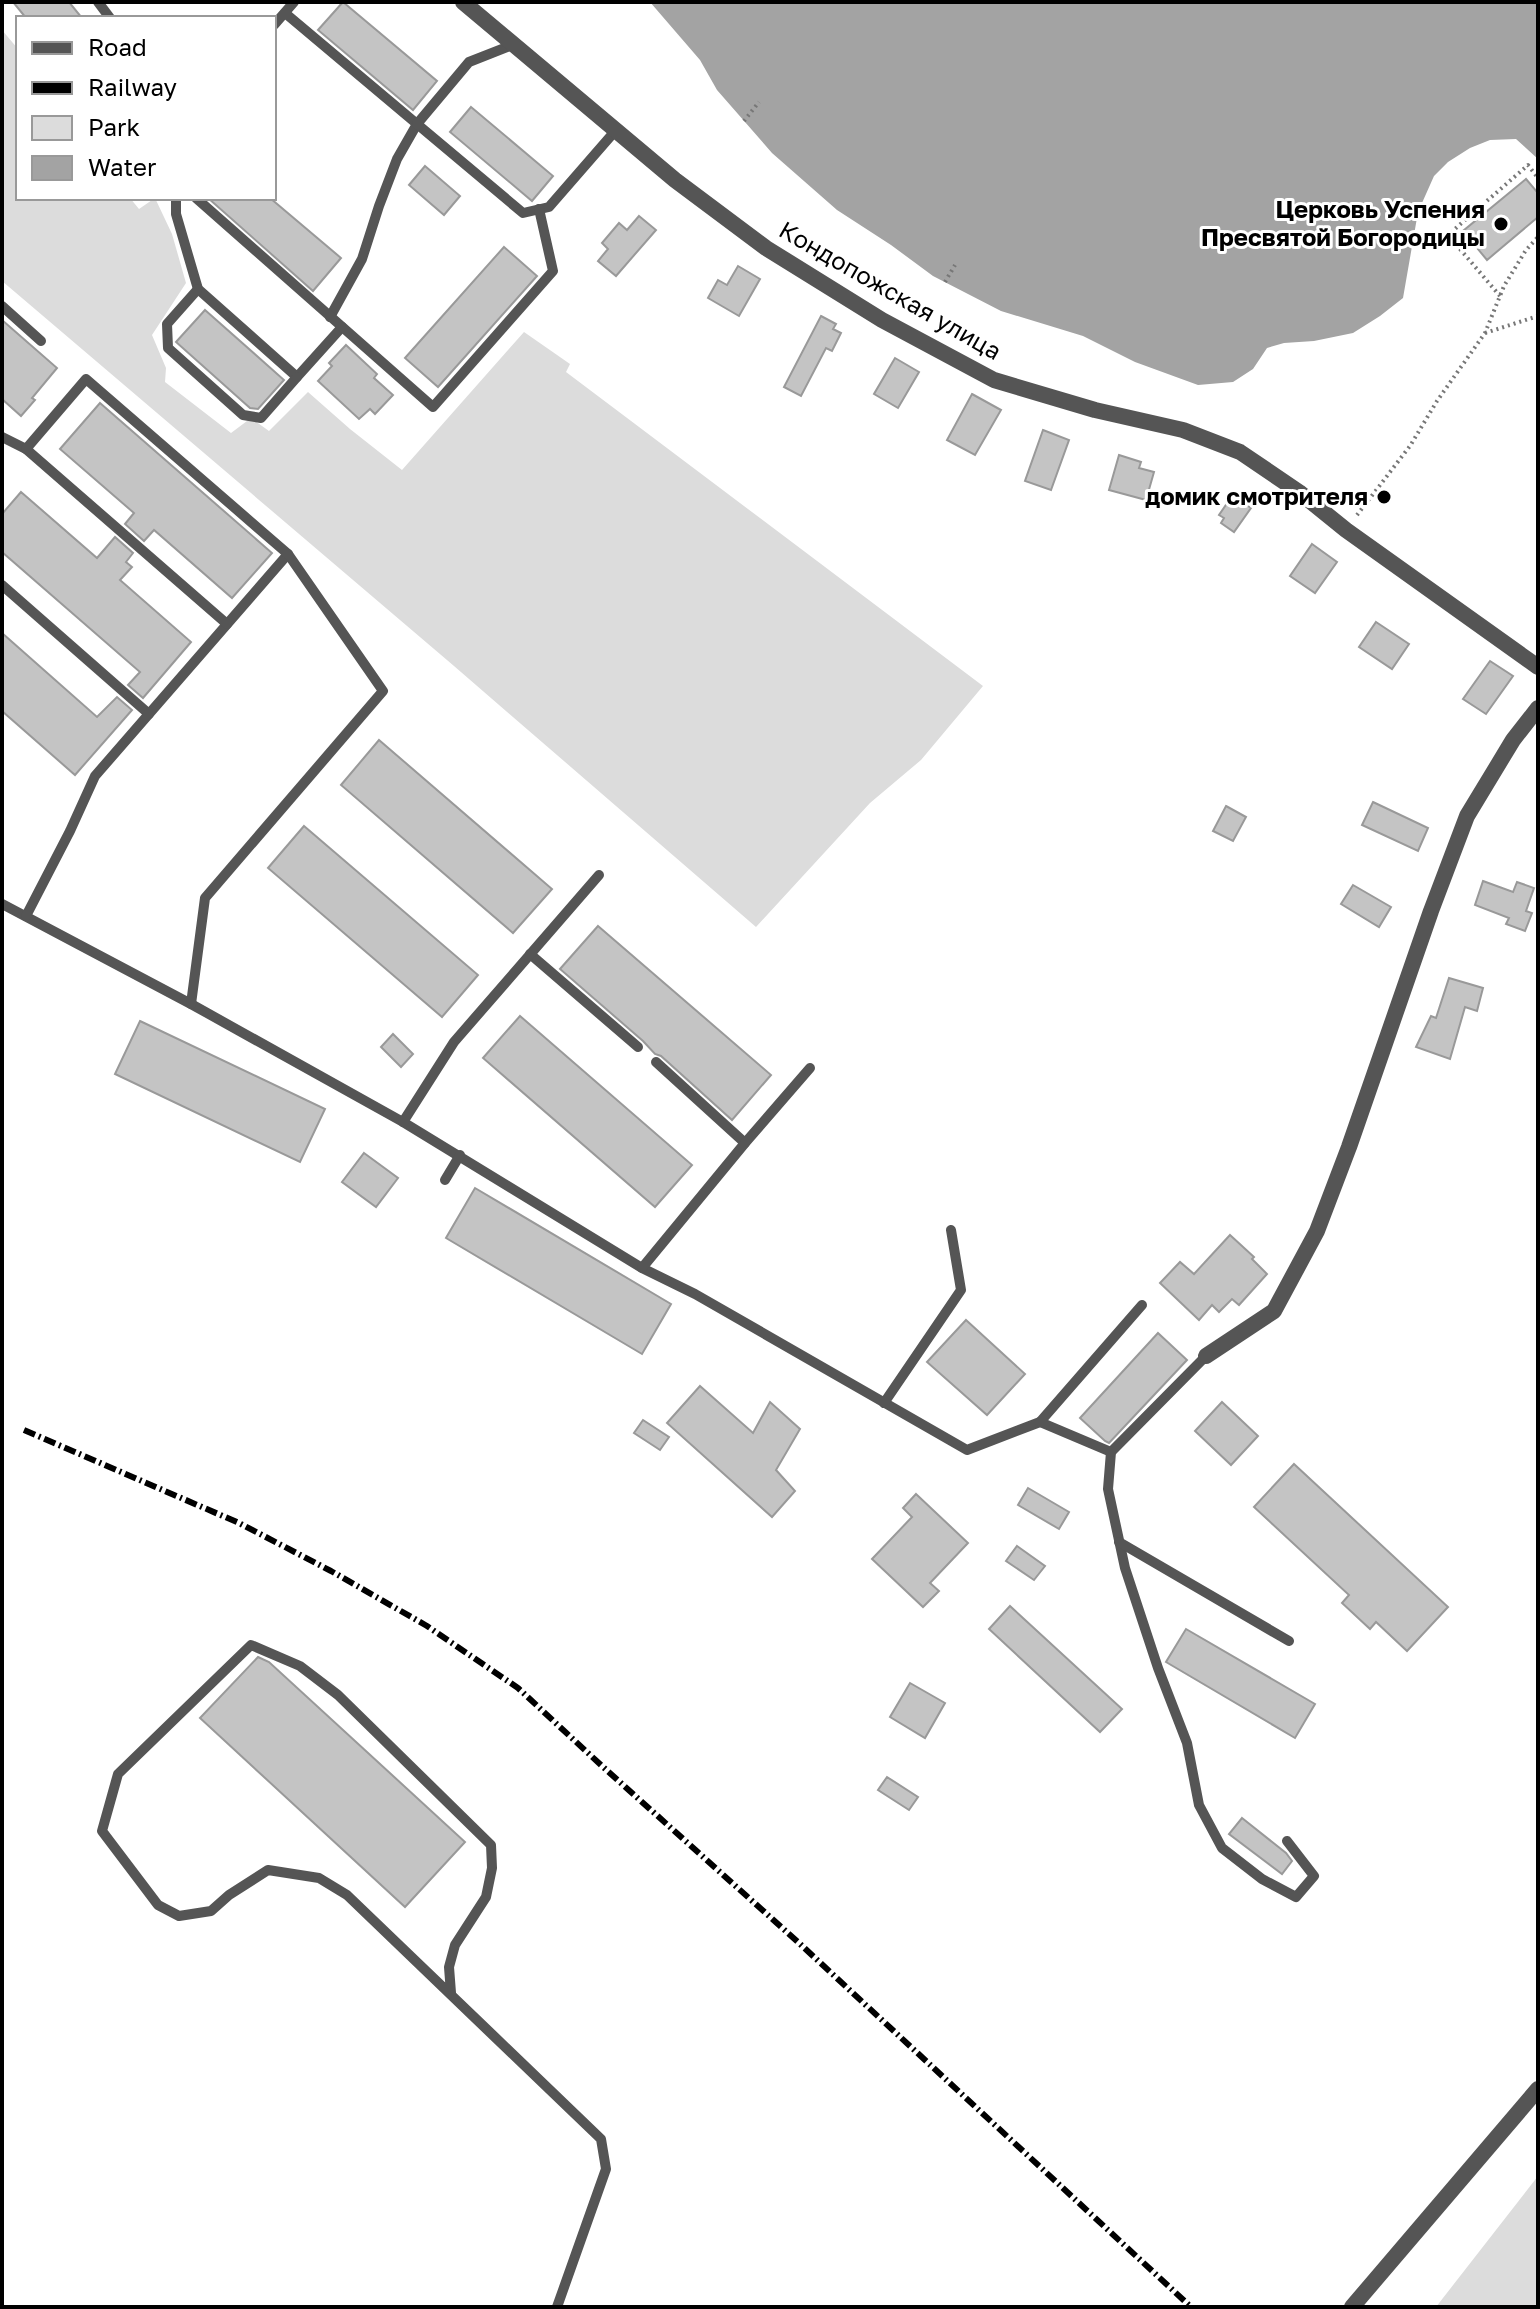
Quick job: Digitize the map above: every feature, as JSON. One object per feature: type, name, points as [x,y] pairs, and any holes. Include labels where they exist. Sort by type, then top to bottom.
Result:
[{"type":"street","name":"Кондопожская улица","points":[[463,2],[675,180],[766,248],[882,320],[994,380],[1095,410],[1183,430],[1240,452],[1538,667]]},
{"type":"street","points":[[1206,1356],[1274,1311],[1317,1231],[1467,816],[1513,740],[1538,708]]},
{"type":"street","points":[[1352,2307],[1538,2089]]},
{"type":"lane","points":[[276,23],[294,2]]},
{"type":"lane","points":[[285,13],[523,213],[549,207],[616,130]]},
{"type":"lane","points":[[330,317],[362,259],[397,159],[417,124],[469,62],[515,44]]},
{"type":"lane","points":[[176,200],[176,214],[198,289],[297,377]]},
{"type":"lane","points":[[198,200],[433,407],[553,271],[539,209]]},
{"type":"lane","points":[[198,289],[167,324],[168,348],[243,415],[261,418],[342,327]]},
{"type":"lane","points":[[2,306],[41,341]]},
{"type":"lane","points":[[26,449],[86,379],[288,554],[383,691],[205,898],[191,1004]]},
{"type":"lane","points":[[2,437],[26,449],[227,624]]},
{"type":"lane","points":[[26,916],[95,776],[288,554]]},
{"type":"lane","points":[[2,585],[149,714]]},
{"type":"lane","points":[[403,1122],[454,1042],[599,875]]},
{"type":"lane","points":[[2,904],[191,1004],[403,1122],[642,1268],[695,1294],[967,1450],[1040,1422],[1142,1305]]},
{"type":"lane","points":[[530,954],[638,1047]]},
{"type":"lane","points":[[656,1062],[745,1143]]},
{"type":"lane","points":[[642,1268],[810,1068]]},
{"type":"lane","points":[[445,1180],[460,1155]]},
{"type":"lane","points":[[884,1403],[961,1290],[951,1230]]},
{"type":"lane","points":[[1206,1356],[1111,1452],[1108,1489],[1125,1568],[1187,1743],[1199,1805],[1222,1848],[1262,1879],[1296,1897],[1314,1876],[1287,1841]]},
{"type":"lane","points":[[1040,1422],[1111,1452]]},
{"type":"lane","points":[[1119,1542],[1289,1641]]},
{"type":"lane","points":[[451,1993],[449,1967],[455,1945],[486,1897],[492,1868],[491,1845],[338,1695],[300,1666],[251,1645],[118,1774],[102,1831],[158,1905],[179,1916],[211,1911],[229,1895],[268,1870],[319,1878],[347,1895],[601,2139],[606,2169],[557,2307]]},
{"type":"path","points":[[744,121],[759,102]]},
{"type":"path","points":[[1500,296],[1448,235],[1528,165],[1538,178]]},
{"type":"path","points":[[1346,530],[1410,446],[1485,333],[1500,296],[1526,250],[1538,237]]},
{"type":"path","points":[[945,282],[955,265]]},
{"type":"path","points":[[1485,333],[1538,316]]},
{"type":"green space","points":[[2,30],[16,47],[16,200],[132,200],[139,209],[156,200],[172,234],[186,283],[152,335],[166,368],[165,382],[231,433],[251,418],[269,431],[308,392],[402,470],[524,332],[570,364],[566,372],[983,686],[921,760],[870,803],[756,927],[2,281]]},
{"type":"green space","points":[[1538,2176],[1538,2307],[1436,2307]]},
{"type":"water","points":[[650,2],[1538,2],[1538,159],[1516,139],[1490,140],[1448,162],[1434,176],[1418,212],[1403,298],[1353,333],[1267,348],[1253,369],[1233,382],[1198,385],[1135,362],[1083,336],[1001,311],[933,276],[837,210],[772,153],[717,90],[700,60]]},
{"type":"building","points":[[13,2],[69,2],[80,16],[24,16]]},
{"type":"building","points":[[343,2],[437,81],[413,110],[318,30]]},
{"type":"building","points":[[471,107],[553,176],[532,201],[450,132]]},
{"type":"building","points":[[425,166],[460,196],[444,215],[409,185]]},
{"type":"building","name":"Церковь Успения Пресвятой Богородицы","points":[[1526,179],[1538,193],[1538,217],[1487,260],[1463,231]]},
{"type":"building","points":[[210,200],[272,200],[341,258],[313,291]]},
{"type":"building","points":[[639,216],[656,230],[616,276],[598,261],[608,249],[602,243],[619,223],[627,230]]},
{"type":"building","points":[[504,247],[537,276],[438,387],[405,358]]},
{"type":"building","points":[[738,266],[760,279],[739,316],[708,298],[718,280],[727,285]]},
{"type":"building","points":[[205,310],[284,380],[258,409],[250,408],[176,342]]},
{"type":"building","points":[[821,316],[836,324],[833,329],[841,333],[832,351],[826,348],[801,396],[784,387]]},
{"type":"building","points":[[2,320],[57,368],[21,416],[2,399]]},
{"type":"building","points":[[346,345],[377,374],[374,378],[393,395],[375,414],[370,409],[359,419],[318,381]]},
{"type":"building","points":[[895,358],[919,372],[898,408],[874,394]]},
{"type":"building","points":[[972,394],[1001,410],[975,455],[947,440]]},
{"type":"building","points":[[100,403],[272,553],[232,598],[154,530],[144,541],[125,524],[134,513],[60,449]]},
{"type":"building","points":[[1043,430],[1069,440],[1051,490],[1025,481]]},
{"type":"building","points":[[1119,455],[1141,462],[1139,468],[1154,472],[1146,500],[1109,490]]},
{"type":"building","points":[[21,492],[97,558],[115,537],[133,553],[126,562],[132,567],[120,580],[191,642],[143,698],[128,685],[140,672],[2,552],[2,514]]},
{"type":"building","points":[[1232,496],[1251,508],[1234,532],[1221,523],[1224,518],[1219,515]]},
{"type":"building","points":[[1312,544],[1337,562],[1315,593],[1290,576]]},
{"type":"building","points":[[1376,622],[1409,644],[1392,669],[1359,647]]},
{"type":"building","points":[[2,633],[97,717],[117,697],[132,710],[75,775],[2,711]]},
{"type":"building","points":[[1490,661],[1513,676],[1486,714],[1463,699]]},
{"type":"building","points":[[379,740],[552,889],[513,933],[341,785]]},
{"type":"building","points":[[1373,802],[1428,828],[1418,851],[1362,825]]},
{"type":"building","points":[[1226,806],[1246,817],[1233,841],[1213,831]]},
{"type":"building","points":[[304,826],[478,975],[442,1017],[268,868]]},
{"type":"building","points":[[1483,881],[1513,892],[1517,882],[1534,888],[1526,911],[1532,913],[1525,931],[1506,924],[1509,918],[1475,905]]},
{"type":"building","points":[[1353,885],[1391,907],[1379,927],[1341,904]]},
{"type":"building","points":[[598,926],[771,1075],[732,1120],[560,969]]},
{"type":"building","points":[[1449,978],[1483,988],[1477,1011],[1465,1007],[1450,1059],[1416,1047],[1431,1016],[1436,1018]]},
{"type":"building","points":[[520,1016],[692,1165],[655,1207],[483,1058]]},
{"type":"building","points":[[140,1021],[325,1109],[300,1162],[115,1074]]},
{"type":"building","points":[[393,1034],[413,1054],[401,1067],[381,1047]]},
{"type":"building","points":[[364,1153],[398,1178],[376,1207],[342,1182]]},
{"type":"building","points":[[475,1188],[671,1304],[642,1354],[446,1238]]},
{"type":"building","points":[[1230,1235],[1267,1274],[1239,1305],[1232,1299],[1219,1312],[1212,1305],[1199,1320],[1160,1283],[1180,1262],[1194,1274]]},
{"type":"building","points":[[966,1320],[1025,1374],[987,1415],[927,1362]]},
{"type":"building","points":[[1158,1333],[1187,1360],[1109,1443],[1080,1418]]},
{"type":"building","points":[[700,1386],[753,1433],[770,1402],[800,1429],[776,1470],[795,1491],[772,1517],[667,1423]]},
{"type":"building","points":[[1222,1402],[1258,1436],[1231,1465],[1195,1431]]},
{"type":"building","points":[[643,1420],[669,1437],[660,1450],[634,1433]]},
{"type":"building","points":[[1294,1464],[1448,1607],[1407,1651],[1376,1622],[1370,1629],[1342,1603],[1349,1595],[1254,1507]]},
{"type":"building","points":[[1028,1488],[1069,1512],[1059,1529],[1018,1505]]},
{"type":"building","points":[[916,1494],[968,1543],[930,1583],[939,1591],[923,1607],[872,1559],[912,1517],[903,1508]]},
{"type":"building","points":[[1017,1546],[1045,1566],[1034,1580],[1006,1561]]},
{"type":"building","points":[[1010,1606],[1122,1709],[1100,1732],[989,1629]]},
{"type":"building","points":[[1186,1629],[1315,1704],[1295,1738],[1166,1662]]},
{"type":"building","points":[[258,1657],[269,1662],[465,1842],[405,1907],[200,1718]]},
{"type":"building","points":[[910,1683],[945,1703],[925,1738],[890,1717]]},
{"type":"building","points":[[887,1777],[918,1797],[909,1810],[878,1790]]},
{"type":"building","points":[[1242,1818],[1292,1861],[1282,1874],[1229,1834]]},
{"type":"railway","points":[[24,1430],[239,1523],[331,1571],[427,1626],[518,1688],[799,1943],[1191,2307]]},
{"type":"place","name":"Церковь Успения Пресвятой Богородицы","points":[[1501,224]]},
{"type":"place","name":"домик смотрителя","points":[[1384,497]]}]
